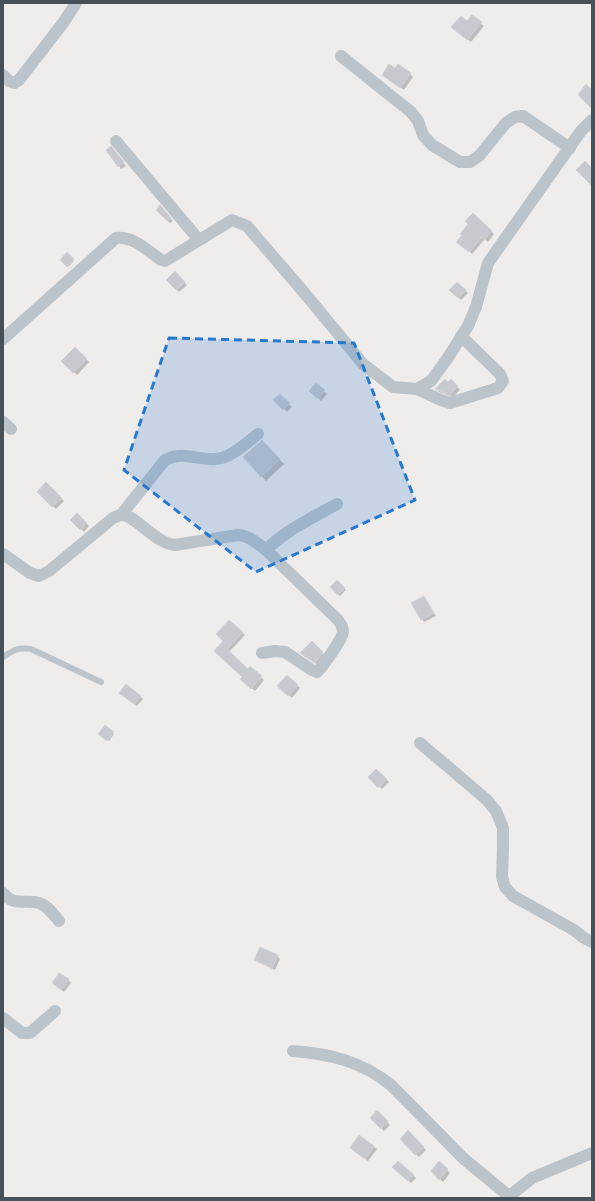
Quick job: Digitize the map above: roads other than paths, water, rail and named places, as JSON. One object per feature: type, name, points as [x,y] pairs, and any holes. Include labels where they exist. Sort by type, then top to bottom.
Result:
[{"type":"street","points":[[3,75],[8,81],[14,83],[19,80],[63,23],[76,3]]},
{"type":"street","points":[[341,56],[411,112],[418,121],[423,135],[432,145],[460,162],[470,162],[479,156],[506,123],[515,117],[523,116],[570,148]]},
{"type":"street","points":[[417,389],[431,381],[468,326],[476,307],[488,263],[581,132],[592,120]]},
{"type":"street","points":[[116,141],[199,240]]},
{"type":"street","points":[[3,339],[116,238],[124,237],[131,239],[161,260],[165,261],[232,220],[246,226],[307,296],[363,364],[393,387],[417,389],[450,403],[498,388],[503,381],[500,374],[461,336]]},
{"type":"street","points":[[3,554],[30,573],[39,576],[49,571],[113,518],[121,515],[165,460],[172,456],[180,455],[216,460],[226,457],[258,434]]},
{"type":"street","points":[[266,550],[287,532],[337,504]]},
{"type":"street","points":[[121,515],[129,517],[166,544],[174,545],[238,535],[246,536],[255,540],[338,620],[342,626],[343,631],[341,638],[317,672],[285,652],[274,651],[262,654]]},
{"type":"street","points":[[420,743],[487,800],[496,811],[503,828],[502,876],[505,887],[513,896],[574,930],[592,942]]},
{"type":"street","points":[[3,893],[8,899],[19,902],[39,903],[49,909],[59,921]]},
{"type":"street","points":[[3,1018],[22,1034],[30,1033],[55,1011]]},
{"type":"street","points":[[293,1051],[320,1054],[344,1060],[377,1074],[391,1085],[477,1170],[508,1197],[532,1178],[592,1153]]},
{"type":"lane","points":[[3,657],[21,648],[31,649],[101,682]]}]
